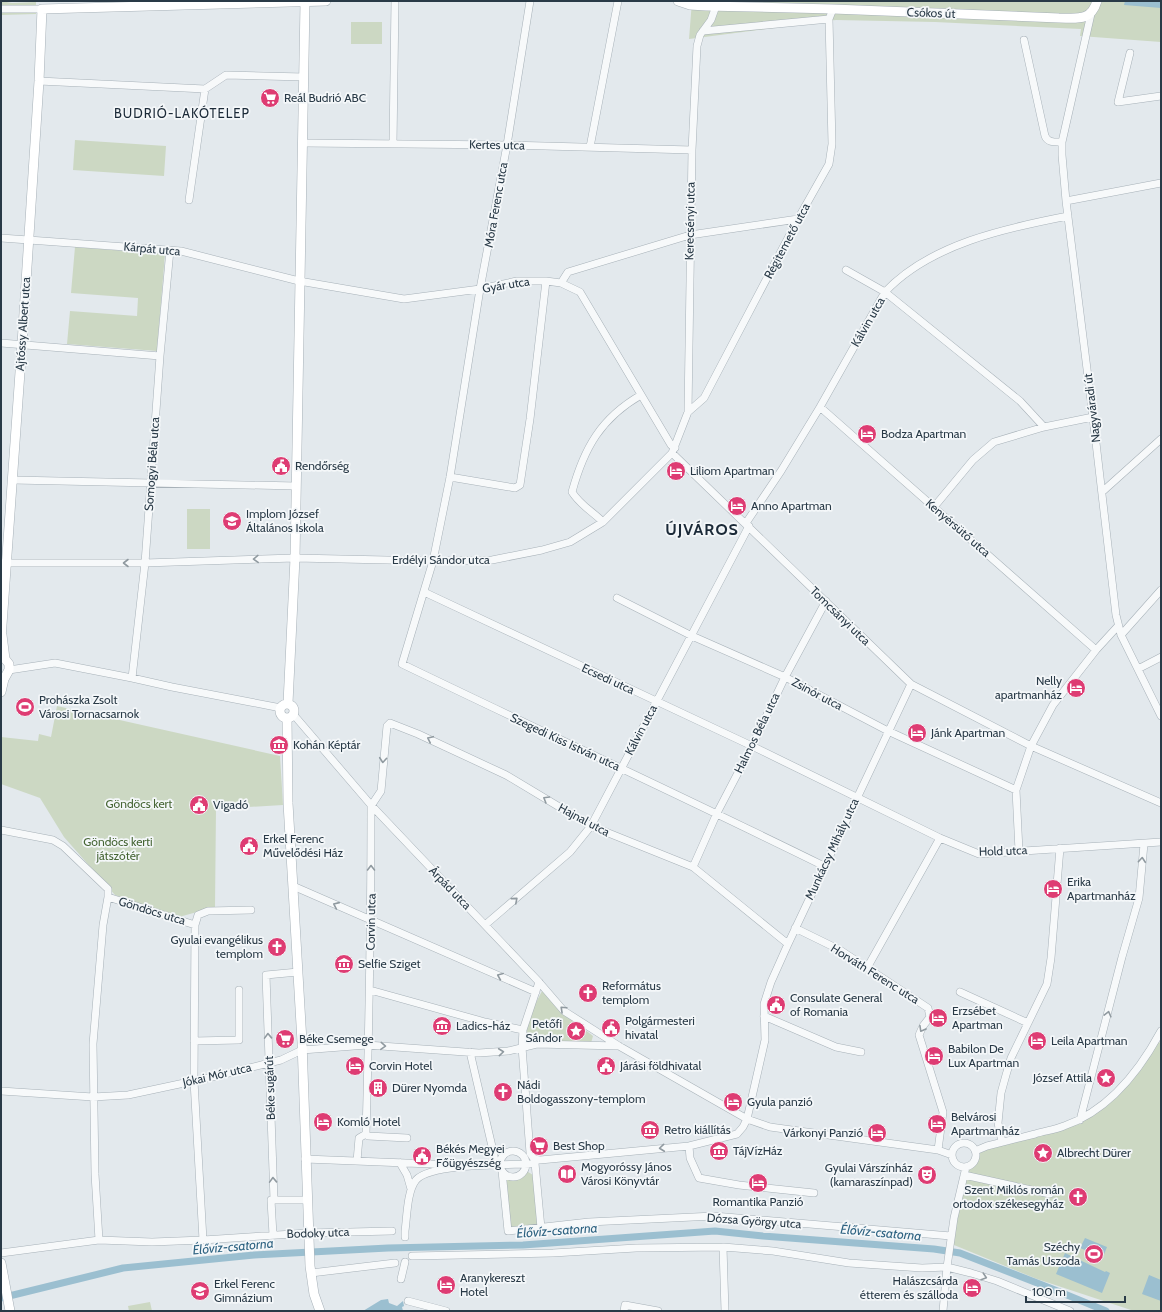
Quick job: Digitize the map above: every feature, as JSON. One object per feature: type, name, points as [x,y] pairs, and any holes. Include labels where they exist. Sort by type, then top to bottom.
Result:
[{"type":"main road","points":[[42,9],[326,1]]},
{"type":"main road","name":"Csókos út","points":[[678,1],[690,5],[721,4],[1059,18],[1083,17],[1091,14]]},
{"type":"main road","points":[[1091,14],[1095,7],[1096,1]]},
{"type":"main road","points":[[305,2],[295,558],[284,706],[282,714],[291,718],[288,803],[302,1050],[308,1233],[310,1269],[314,1294],[319,1311]]},
{"type":"main road","name":"Ajtóssy Albert utca","points":[[6,663],[1,637],[4,563],[13,480],[39,81],[42,9]]},
{"type":"main road","points":[[1,692],[6,663]]},
{"type":"main road","points":[[1,1264],[10,1310]]},
{"type":"street","points":[[393,144],[395,1]]},
{"type":"street","name":"Móra Ferenc utca","points":[[450,477],[480,289],[507,145],[530,1]]},
{"type":"street","points":[[590,147],[618,1]]},
{"type":"street","name":"Kerecsényi utca","points":[[688,412],[692,150],[697,46],[698,40],[703,31],[721,4]]},
{"type":"street","points":[[1,10],[42,9]]},
{"type":"street","name":"Régitemető utca","points":[[674,450],[688,412],[704,398],[798,219],[829,164],[832,144],[829,19],[833,9]]},
{"type":"street","name":"Nagyváradi út","points":[[1091,14],[1062,142],[1066,201],[1118,626],[1161,716]]},
{"type":"street","points":[[703,31],[829,19]]},
{"type":"street","points":[[1024,40],[1044,136],[1050,142],[1062,142]]},
{"type":"street","points":[[1130,53],[1118,102],[1161,96]]},
{"type":"street","points":[[39,81],[205,89],[226,75],[304,77]]},
{"type":"street","points":[[189,200],[205,89]]},
{"type":"street","name":"Kertes utca","points":[[303,143],[507,145],[692,150]]},
{"type":"street","points":[[1066,201],[1161,184]]},
{"type":"street","name":"Kálvin utca","points":[[486,925],[570,852],[591,826],[620,768],[692,636],[747,525],[820,407],[885,292],[907,272],[933,256],[974,239],[1037,222],[1068,216]]},
{"type":"street","points":[[561,283],[568,272],[690,235],[798,219]]},
{"type":"street","name":"Kárpát utca","points":[[1,238],[181,251],[300,281]]},
{"type":"street","name":"Somogyi Béla utca","points":[[132,678],[145,563],[160,356],[170,250]]},
{"type":"street","points":[[846,270],[885,292],[1020,401],[1044,427]]},
{"type":"street","name":"Gyár utca","points":[[300,281],[404,299],[480,289],[517,281],[546,281],[561,283],[580,292],[642,395]]},
{"type":"street","points":[[450,477],[515,488],[520,485],[530,419],[546,281]]},
{"type":"street","points":[[1,343],[160,356]]},
{"type":"street","points":[[603,522],[577,501],[572,492],[577,472],[593,439],[615,414],[629,402],[642,395]]},
{"type":"street","name":"Tomcsányi utca","points":[[642,395],[674,450],[747,525],[911,684],[1031,746],[1161,803]]},
{"type":"street","name":"Kenyérsütő utca","points":[[820,407],[1096,650]]},
{"type":"street","points":[[934,507],[974,460],[994,442],[1044,427],[1093,417]]},
{"type":"street","points":[[1102,492],[1161,439]]},
{"type":"street","name":"Erdélyi Sándor utca","points":[[4,563],[145,563],[295,558],[433,561],[492,560],[542,550],[570,542],[603,522],[674,450]]},
{"type":"street","name":"Szegedi Kiss István utca","points":[[450,477],[433,561],[402,664],[717,813],[824,866]]},
{"type":"street","points":[[13,480],[296,486]]},
{"type":"street","points":[[1121,635],[1161,590]]},
{"type":"street","name":"Ecsedi utca","points":[[424,592],[857,797]]},
{"type":"street","name":"Zsinór utca","points":[[617,598],[692,636],[785,677],[888,731],[1016,790]]},
{"type":"street","name":"Halmos Béla utca","points":[[693,867],[717,813],[752,746],[785,677],[826,601]]},
{"type":"street","points":[[1019,851],[1016,790],[1031,746],[1052,705],[1096,650],[1118,626]]},
{"type":"street","points":[[1138,669],[1161,657]]},
{"type":"street","points":[[6,663],[55,663],[172,687],[284,706]]},
{"type":"street","name":"Munkácsy Mihály utca","points":[[747,1119],[766,1040],[764,1004],[771,982],[824,866],[911,684]]},
{"type":"street","name":"Árpád utca","points":[[291,718],[371,805],[486,925],[564,1011],[619,1046],[747,1119],[770,1127],[938,1150],[952,1155]]},
{"type":"street","name":"Hajnal utca","points":[[371,805],[381,791],[387,726],[390,723],[418,734],[506,775],[591,826],[693,867],[788,944]]},
{"type":"street","name":"Hold utca","points":[[857,797],[940,838],[979,854],[1161,842]]},
{"type":"street","name":"Corvin utca","points":[[357,1161],[359,1138],[366,1134],[367,1045],[370,990],[371,805]]},
{"type":"street","name":"Göndöcs utca","points":[[1,830],[53,840],[63,846],[108,889],[108,897],[195,925],[198,915],[208,911],[251,910]]},
{"type":"street","points":[[867,968],[940,838]]},
{"type":"street","points":[[1080,1120],[1122,957],[1139,898],[1144,844]]},
{"type":"street","points":[[1002,1142],[998,1123],[1001,1093],[1011,1058],[1047,984],[1051,958],[1060,848]]},
{"type":"street","points":[[293,886],[536,992]]},
{"type":"street","points":[[99,1240],[95,1174],[93,1044],[102,925],[108,897]]},
{"type":"street","points":[[195,925],[194,1081],[203,1240]]},
{"type":"street","name":"Horváth Ferenc utca","points":[[795,928],[840,950],[928,1008],[930,1017],[923,1026],[919,1035],[942,1112],[938,1150]]},
{"type":"street","name":"Béke sugárút","points":[[273,1235],[271,1200],[274,1200],[266,975],[298,972]]},
{"type":"street","points":[[539,982],[523,1030],[522,1047],[530,1153],[534,1159],[540,1160],[689,1146],[738,1134],[747,1119]]},
{"type":"street","points":[[194,1041],[239,1040],[239,990]]},
{"type":"street","points":[[370,990],[485,1022],[523,1030]]},
{"type":"street","points":[[960,992],[1028,1023]]},
{"type":"street","points":[[764,1016],[836,1047],[861,1052]]},
{"type":"street","points":[[975,1151],[987,1146],[1064,1127],[1080,1120],[1102,1105],[1116,1092],[1158,1042],[1161,1031]]},
{"type":"street","points":[[598,1045],[601,1034]]},
{"type":"street","name":"Jókai Mór utca","points":[[1,1091],[93,1097],[128,1096],[281,1060],[302,1050],[367,1045],[479,1053],[508,1051],[537,1044],[619,1046]]},
{"type":"street","points":[[470,1052],[490,1139],[499,1167],[508,1176],[515,1177],[522,1174],[530,1163]]},
{"type":"street","points":[[366,1134],[368,1136],[407,1138]]},
{"type":"street","points":[[943,1311],[947,1265],[954,1218],[966,1167],[975,1159],[975,1151],[970,1145],[962,1143],[955,1147],[952,1155],[958,1165],[966,1167]]},
{"type":"street","points":[[689,1146],[690,1158],[699,1178],[814,1193]]},
{"type":"street","points":[[499,1167],[504,1154],[512,1151],[521,1153],[530,1163],[541,1228]]},
{"type":"street","points":[[305,1159],[431,1164],[460,1167],[499,1167],[530,1163]]},
{"type":"street","points":[[400,1163],[407,1175],[411,1189]]},
{"type":"street","points":[[405,1237],[411,1189],[416,1180],[424,1174],[460,1167]]},
{"type":"street","name":"Dózsa György utca","points":[[499,1167],[508,1231],[589,1222],[714,1216],[951,1238]]},
{"type":"street","points":[[964,1175],[1050,1194]]},
{"type":"street","points":[[274,1200],[307,1200]]},
{"type":"street","name":"Bodoky utca","points":[[1,1253],[99,1240],[152,1242],[308,1233],[392,1231]]},
{"type":"street","points":[[723,1247],[725,1311]]},
{"type":"street","points":[[412,1256],[553,1253],[636,1248],[723,1247],[773,1251],[849,1263],[922,1268],[947,1265],[997,1281],[1070,1311]]},
{"type":"street","points":[[401,1279],[405,1262]]},
{"type":"street","points":[[310,1269],[395,1263]]},
{"type":"street","points":[[408,1301],[446,1311]]},
{"type":"street","points":[[624,1311],[625,1305],[658,1311]]},
{"type":"green space","points":[[1,1],[12,3],[36,2],[36,14],[1,15]]},
{"type":"green space","points":[[692,1],[1161,1],[1161,42],[1080,36],[1081,29],[935,22],[836,20],[689,39]]},
{"type":"green space","points":[[351,22],[382,22],[382,44],[351,44]]},
{"type":"green space","points":[[75,140],[166,146],[164,176],[73,170]]},
{"type":"green space","points":[[75,247],[165,254],[157,351],[67,344],[70,311],[137,316],[138,298],[71,293]]},
{"type":"green space","points":[[187,509],[210,509],[210,549],[187,549]]},
{"type":"green space","name":"Göndöcs kert","points":[[57,706],[280,756],[283,805],[216,809],[215,907],[179,917],[115,895],[64,837],[40,798],[1,784],[1,737],[38,741],[39,734],[51,737]]},
{"type":"green space","points":[[542,991],[560,1010],[593,1036],[591,1043],[526,1043],[528,1018]]},
{"type":"green space","points":[[1156,1041],[1161,1043],[1161,1311],[1134,1311],[1037,1279],[954,1245],[954,1218],[966,1167],[975,1159],[975,1151],[1064,1127],[1116,1092]]},
{"type":"green space","points":[[525,1170],[533,1175],[541,1228],[508,1231],[504,1174],[510,1177],[515,1177],[520,1175]]},
{"type":"green space","points":[[150,1302],[152,1311],[129,1311],[128,1306]]},
{"type":"water","points":[[1125,1],[1161,1],[1161,8],[1124,5]]},
{"type":"water","points":[[1085,1238],[1107,1247],[1103,1257],[1080,1248]]},
{"type":"water","points":[[1065,1253],[1110,1273],[1102,1293],[1056,1274]]},
{"type":"water","points":[[1149,1275],[1161,1280],[1161,1301],[1142,1294]]},
{"type":"water","points":[[388,1299],[389,1303],[397,1306],[403,1301],[403,1311],[363,1311],[381,1300]]},
{"type":"waterway","name":"Élővíz-csatorna","points":[[1,1298],[123,1268],[254,1255],[388,1248],[523,1245],[715,1231],[934,1249],[960,1253],[1106,1311]]},
{"type":"place","name":"Reál Budrió ABC","points":[[270,98]]},
{"type":"place","name":"Bodza Apartman","points":[[867,434]]},
{"type":"place","name":"Rendőrség","points":[[281,466]]},
{"type":"place","name":"Liliom Apartman","points":[[676,471]]},
{"type":"place","name":"Anno Apartman","points":[[737,506]]},
{"type":"place","name":"Implom József Általános Iskola","points":[[232,521]]},
{"type":"place","name":"Nelly apartmanház","points":[[1076,688]]},
{"type":"place","name":"Prohászka Zsolt Városi Tornacsarnok","points":[[25,707]]},
{"type":"place","name":"Jánk Apartman","points":[[917,733]]},
{"type":"place","name":"Kohán Képtár","points":[[279,745]]},
{"type":"place","name":"Vigadó","points":[[199,805]]},
{"type":"place","name":"Erkel Ferenc Művelődési Ház","points":[[249,846]]},
{"type":"place","name":"Erika Apartmanház","points":[[1053,889]]},
{"type":"place","name":"Gyulai evangélikus templom","points":[[277,947]]},
{"type":"place","name":"Selfie Sziget","points":[[344,964]]},
{"type":"place","name":"Református templom","points":[[588,993]]},
{"type":"place","name":"Consulate General of Romania","points":[[776,1005]]},
{"type":"place","name":"Erzsébet Apartman","points":[[938,1018]]},
{"type":"place","name":"Ladics-ház","points":[[442,1026]]},
{"type":"place","name":"Polgármesteri hivatal","points":[[611,1028]]},
{"type":"place","name":"Petőfi Sándor","points":[[576,1031]]},
{"type":"place","name":"Béke Csemege","points":[[285,1039]]},
{"type":"place","name":"Leila Apartman","points":[[1037,1041]]},
{"type":"place","name":"Babilon De Lux Apartman","points":[[934,1056]]},
{"type":"place","name":"Corvin Hotel","points":[[355,1066]]},
{"type":"place","name":"Járási földhivatal","points":[[606,1066]]},
{"type":"place","name":"József Attila","points":[[1106,1078]]},
{"type":"place","name":"Dürer Nyomda","points":[[378,1088]]},
{"type":"place","name":"Nádi Boldogasszony-templom","points":[[503,1092]]},
{"type":"place","name":"Gyula panzió","points":[[733,1102]]},
{"type":"place","name":"Komló Hotel","points":[[323,1122]]},
{"type":"place","name":"Belvárosi Apartmanház","points":[[937,1124]]},
{"type":"place","name":"Retro kiállítás","points":[[650,1130]]},
{"type":"place","name":"Várkonyi Panzió","points":[[877,1133]]},
{"type":"place","name":"Best Shop","points":[[539,1146]]},
{"type":"place","name":"TájVízHáz","points":[[719,1151]]},
{"type":"place","name":"Albrecht Dürer","points":[[1043,1153]]},
{"type":"place","name":"Békés Megyei Főügyészség","points":[[422,1156]]},
{"type":"place","name":"Mogyoróssy János Városi Könyvtár","points":[[567,1174]]},
{"type":"place","name":"Gyulai Várszínház (kamaraszínpad)","points":[[927,1175]]},
{"type":"place","name":"Romantika Panzió","points":[[758,1183]]},
{"type":"place","name":"Szent Miklós román ortodox székesegyház","points":[[1078,1197]]},
{"type":"place","name":"Széchy Tamás Uszoda","points":[[1094,1254]]},
{"type":"place","name":"Aranykereszt Hotel","points":[[446,1285]]},
{"type":"place","name":"Halászcsárda étterem és szálloda","points":[[972,1288]]},
{"type":"place","name":"Erkel Ferenc Gimnázium","points":[[200,1291]]},
{"type":"district","name":"BUDRIÓ-LAKÓTELEP","points":[[182,113]]},
{"type":"district","name":"ÚJVÁROS","points":[[702,529]]},
{"type":"park label","name":"Göndöcs kerti játszótér","points":[[118,849]]}]
